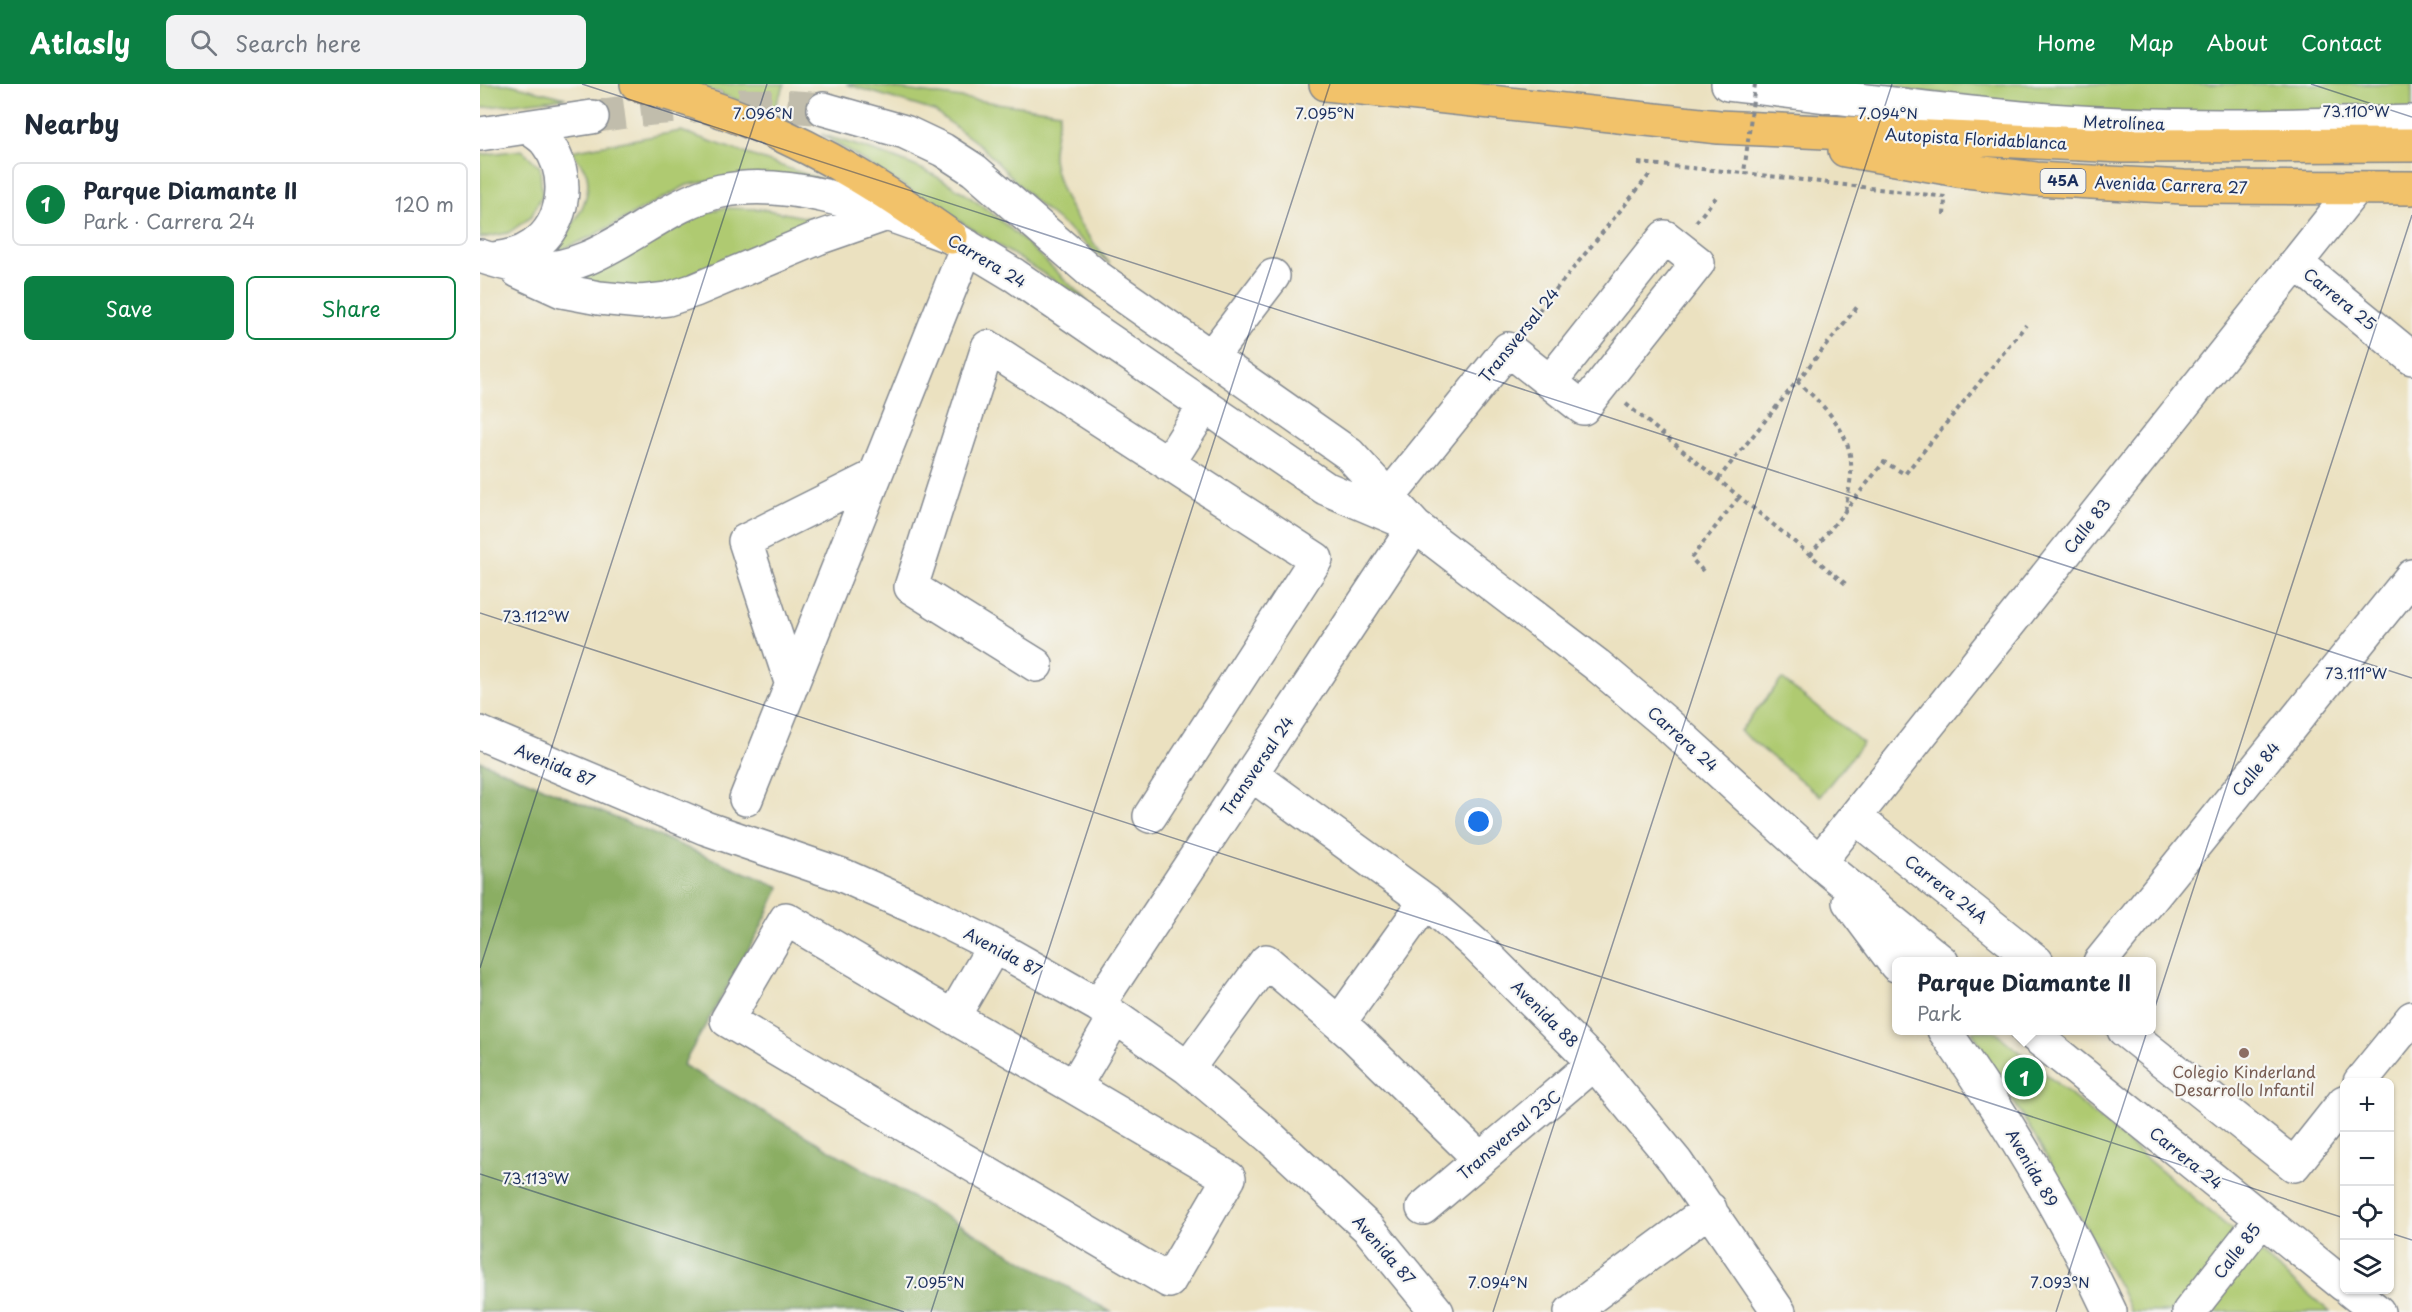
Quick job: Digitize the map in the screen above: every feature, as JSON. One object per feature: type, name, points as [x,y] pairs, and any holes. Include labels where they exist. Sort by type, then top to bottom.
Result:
[{"type":"highway","points":[[637,84],[707,105],[799,144],[867,180],[959,241]]},
{"type":"highway","name":"Autopista Floridablanca","points":[[1326,84],[1719,127],[2123,146],[2412,145]]},
{"type":"highway","name":"Avenida Carrera 27","points":[[1719,127],[1958,170],[2036,179],[2184,187],[2412,188]]},
{"type":"street","name":"Metrolínea","points":[[1728,84],[1826,90],[1946,111],[2122,124],[2412,122]]},
{"type":"street","name":"Carrera 24","points":[[824,109],[905,132],[944,150],[974,170],[1097,277],[1348,454],[1415,526],[1597,665],[1666,723],[1819,862],[1936,957]]},
{"type":"street","points":[[480,134],[592,117]]},
{"type":"street","points":[[486,258],[514,256],[534,245],[550,228],[560,208],[563,186],[558,163],[547,143],[530,128]]},
{"type":"street","name":"Carrera 24","points":[[486,258],[529,268],[556,267],[576,262],[592,256],[678,206],[720,191],[745,188],[802,192],[842,200],[959,241],[1014,275],[1325,488],[1415,526]]},
{"type":"street","name":"Calle 83","points":[[1819,862],[2355,189]]},
{"type":"street","points":[[486,258],[562,291],[630,301],[668,300],[818,238],[887,214]]},
{"type":"street","points":[[1508,349],[1550,382],[1593,396],[1698,263],[1665,237],[1550,382]]},
{"type":"street","points":[[746,800],[875,476],[959,241]]},
{"type":"street","name":"Carrera 25","points":[[2296,263],[2412,358]]},
{"type":"street","points":[[1211,357],[1273,276]]},
{"type":"street","points":[[1036,665],[911,587],[988,347],[1316,559],[1150,816]]},
{"type":"street","name":"Transversal 24","points":[[1388,498],[1508,349]]},
{"type":"street","points":[[1168,464],[1204,407]]},
{"type":"street","points":[[792,685],[745,541],[875,476]]},
{"type":"street","name":"Transversal 24","points":[[1074,1087],[1107,1011],[1251,774],[1415,526]]},
{"type":"street","name":"Calle 84","points":[[2104,957],[2412,576]]},
{"type":"street","name":"Avenida 87","points":[[480,733],[705,828],[842,875],[994,946],[1107,1011],[1188,1068],[1270,1137],[1369,1229],[1437,1312]]},
{"type":"street","name":"Avenida 88","points":[[1251,774],[1426,901],[1477,946],[1594,1063],[1676,1162],[1779,1312]]},
{"type":"street","name":"Carrera 24A","points":[[1855,817],[2031,957]]},
{"type":"street","points":[[1819,862],[1892,960]]},
{"type":"street","points":[[1338,1023],[1426,901]]},
{"type":"street","points":[[786,919],[952,1017],[1229,1178],[1169,1281],[727,1020],[786,919]]},
{"type":"street","points":[[952,1017],[994,946]]},
{"type":"street","points":[[1188,1068],[1266,961],[1338,1023],[1480,1160]]},
{"type":"street","points":[[2364,1078],[2412,1018]]},
{"type":"street","name":"Avenida 89","points":[[1947,1035],[1976,1076],[2064,1221],[2110,1312]]},
{"type":"street","name":"Carrera 24","points":[[2034,1035],[2340,1282]]},
{"type":"street","points":[[2130,1035],[2294,1165],[2340,1107]]},
{"type":"street","name":"Transversal 23C","points":[[1422,1208],[1594,1063]]},
{"type":"street","points":[[1571,1312],[1710,1209]]},
{"type":"street","name":"Calle 85","points":[[2189,1312],[2262,1219]]},
{"type":"street","points":[[2355,1294],[2378,1312]]},
{"type":"path","points":[[1744,173],[1755,84]]},
{"type":"path","points":[[1638,163],[1946,196],[1944,215]]},
{"type":"path","name":"Transversal 24","points":[[1508,349],[1650,174]]},
{"type":"path","points":[[1718,479],[1858,306]]},
{"type":"path","points":[[1810,555],[1884,462],[1905,474],[2026,326]]},
{"type":"path","points":[[1797,381],[1827,408],[1847,439],[1851,473],[1844,512]]},
{"type":"path","points":[[1593,396],[1718,479],[1847,585]]},
{"type":"path","points":[[1703,571],[1691,558],[1739,497]]},
{"type":"green space","points":[[480,84],[509,84],[566,98],[480,108]]},
{"type":"green space","points":[[691,84],[785,84],[772,112]]},
{"type":"green space","points":[[846,84],[863,84],[1060,112],[1053,158],[1060,187],[1082,227],[1110,264],[1036,202],[981,146],[934,111]]},
{"type":"green space","points":[[1855,84],[2412,84],[2412,111],[2132,115]]},
{"type":"green space","points":[[681,131],[854,191],[725,178],[687,185],[593,236],[553,253],[578,217],[588,186],[587,175],[571,151]]},
{"type":"green space","points":[[821,134],[903,161],[952,185],[1013,231],[1087,301]]},
{"type":"green space","points":[[522,150],[540,167],[542,195],[531,217],[508,233],[480,238],[480,155]]},
{"type":"green space","points":[[723,208],[762,209],[836,223],[656,291],[570,283],[689,218]]},
{"type":"green space","points":[[1782,679],[1863,743],[1820,796],[1740,731]]},
{"type":"green space","points":[[480,761],[780,887],[760,929],[683,1065],[1111,1312],[480,1312]]},
{"type":"green space","points":[[1974,1035],[1999,1035],[2330,1312],[2131,1312],[2049,1161]]},
{"type":"tunnel","points":[[592,117],[650,109],[736,105],[824,109]]},
{"type":"place","name":"Colegio Kinderland Desarrollo Infantil","points":[[2244,1053]]},
{"type":"place","name":"Parque Diamante II","points":[[2024,1077]]}]
